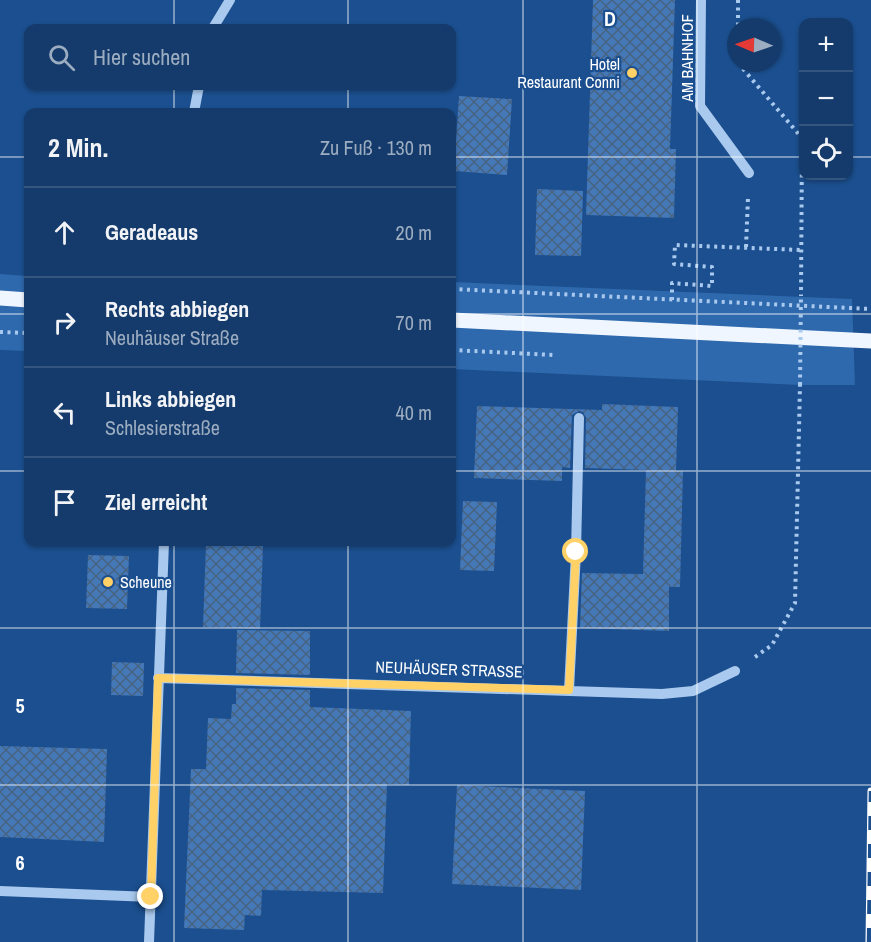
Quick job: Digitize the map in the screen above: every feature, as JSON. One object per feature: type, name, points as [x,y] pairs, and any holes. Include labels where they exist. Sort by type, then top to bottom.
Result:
[{"type":"main road","points":[[0,298],[24,300]]},
{"type":"main road","points":[[456,320],[871,341]]},
{"type":"street","points":[[215,24],[230,0]]},
{"type":"street","name":"AM BAHNHOF","points":[[702,0],[699,106],[749,173]]},
{"type":"street","points":[[195,108],[198,90]]},
{"type":"street","points":[[569,690],[576,552],[579,418]]},
{"type":"street","points":[[149,942],[164,546]]},
{"type":"street","name":"NEUHÄUSER STRASSE","points":[[158,678],[662,694],[693,690],[735,671]]},
{"type":"street","points":[[0,891],[151,897]]},
{"type":"path","points":[[738,0],[738,18]]},
{"type":"path","points":[[735,671],[772,645],[795,603],[800,385],[802,138],[746,72]]},
{"type":"path","points":[[746,247],[749,173]]},
{"type":"path","points":[[672,300],[672,283],[712,286],[712,267],[674,264],[675,245],[801,250]]},
{"type":"path","points":[[456,290],[871,309]]},
{"type":"path","points":[[0,332],[24,333]]},
{"type":"shaded area","points":[[0,274],[24,276],[24,351],[0,350]]},
{"type":"shaded area","points":[[456,282],[852,299],[855,385],[800,385],[456,369]]},
{"type":"building","name":"Hotel Restaurant Conni","points":[[593,0],[675,0],[670,149],[676,149],[674,218],[586,215]]},
{"type":"building","points":[[459,96],[512,99],[507,175],[456,171]]},
{"type":"building","points":[[537,189],[583,191],[581,256],[535,255]]},
{"type":"building","points":[[602,404],[678,407],[676,471],[683,471],[680,587],[669,587],[669,631],[580,628],[582,573],[643,574],[646,470],[585,468],[586,418],[583,412],[579,411],[572,415],[570,468],[562,467],[562,481],[474,478],[477,406],[602,410]]},
{"type":"building","points":[[463,501],[497,502],[494,571],[460,570]]},
{"type":"building","points":[[206,546],[263,546],[260,629],[203,627]]},
{"type":"building","name":"Scheune","points":[[88,555],[129,556],[127,609],[86,608]]},
{"type":"building","points":[[237,630],[310,631],[310,675],[236,673]]},
{"type":"building","points":[[112,662],[144,663],[143,696],[111,695]]},
{"type":"building","points":[[236,688],[310,690],[310,707],[411,711],[409,785],[387,784],[383,893],[262,890],[261,916],[245,915],[244,930],[184,928],[191,769],[206,769],[208,718],[231,719],[232,704],[236,704]]},
{"type":"building","points":[[0,746],[107,749],[104,842],[0,837]]},
{"type":"building","points":[[457,785],[585,791],[581,890],[452,884]]},
{"type":"railway","points":[[869,942],[871,791]]},
{"type":"place","name":"Hotel Restaurant Conni","points":[[632,73]]},
{"type":"place","name":"Scheune","points":[[108,582]]},
{"type":"route","points":[[151,897],[158,678],[569,690],[576,552]]}]
